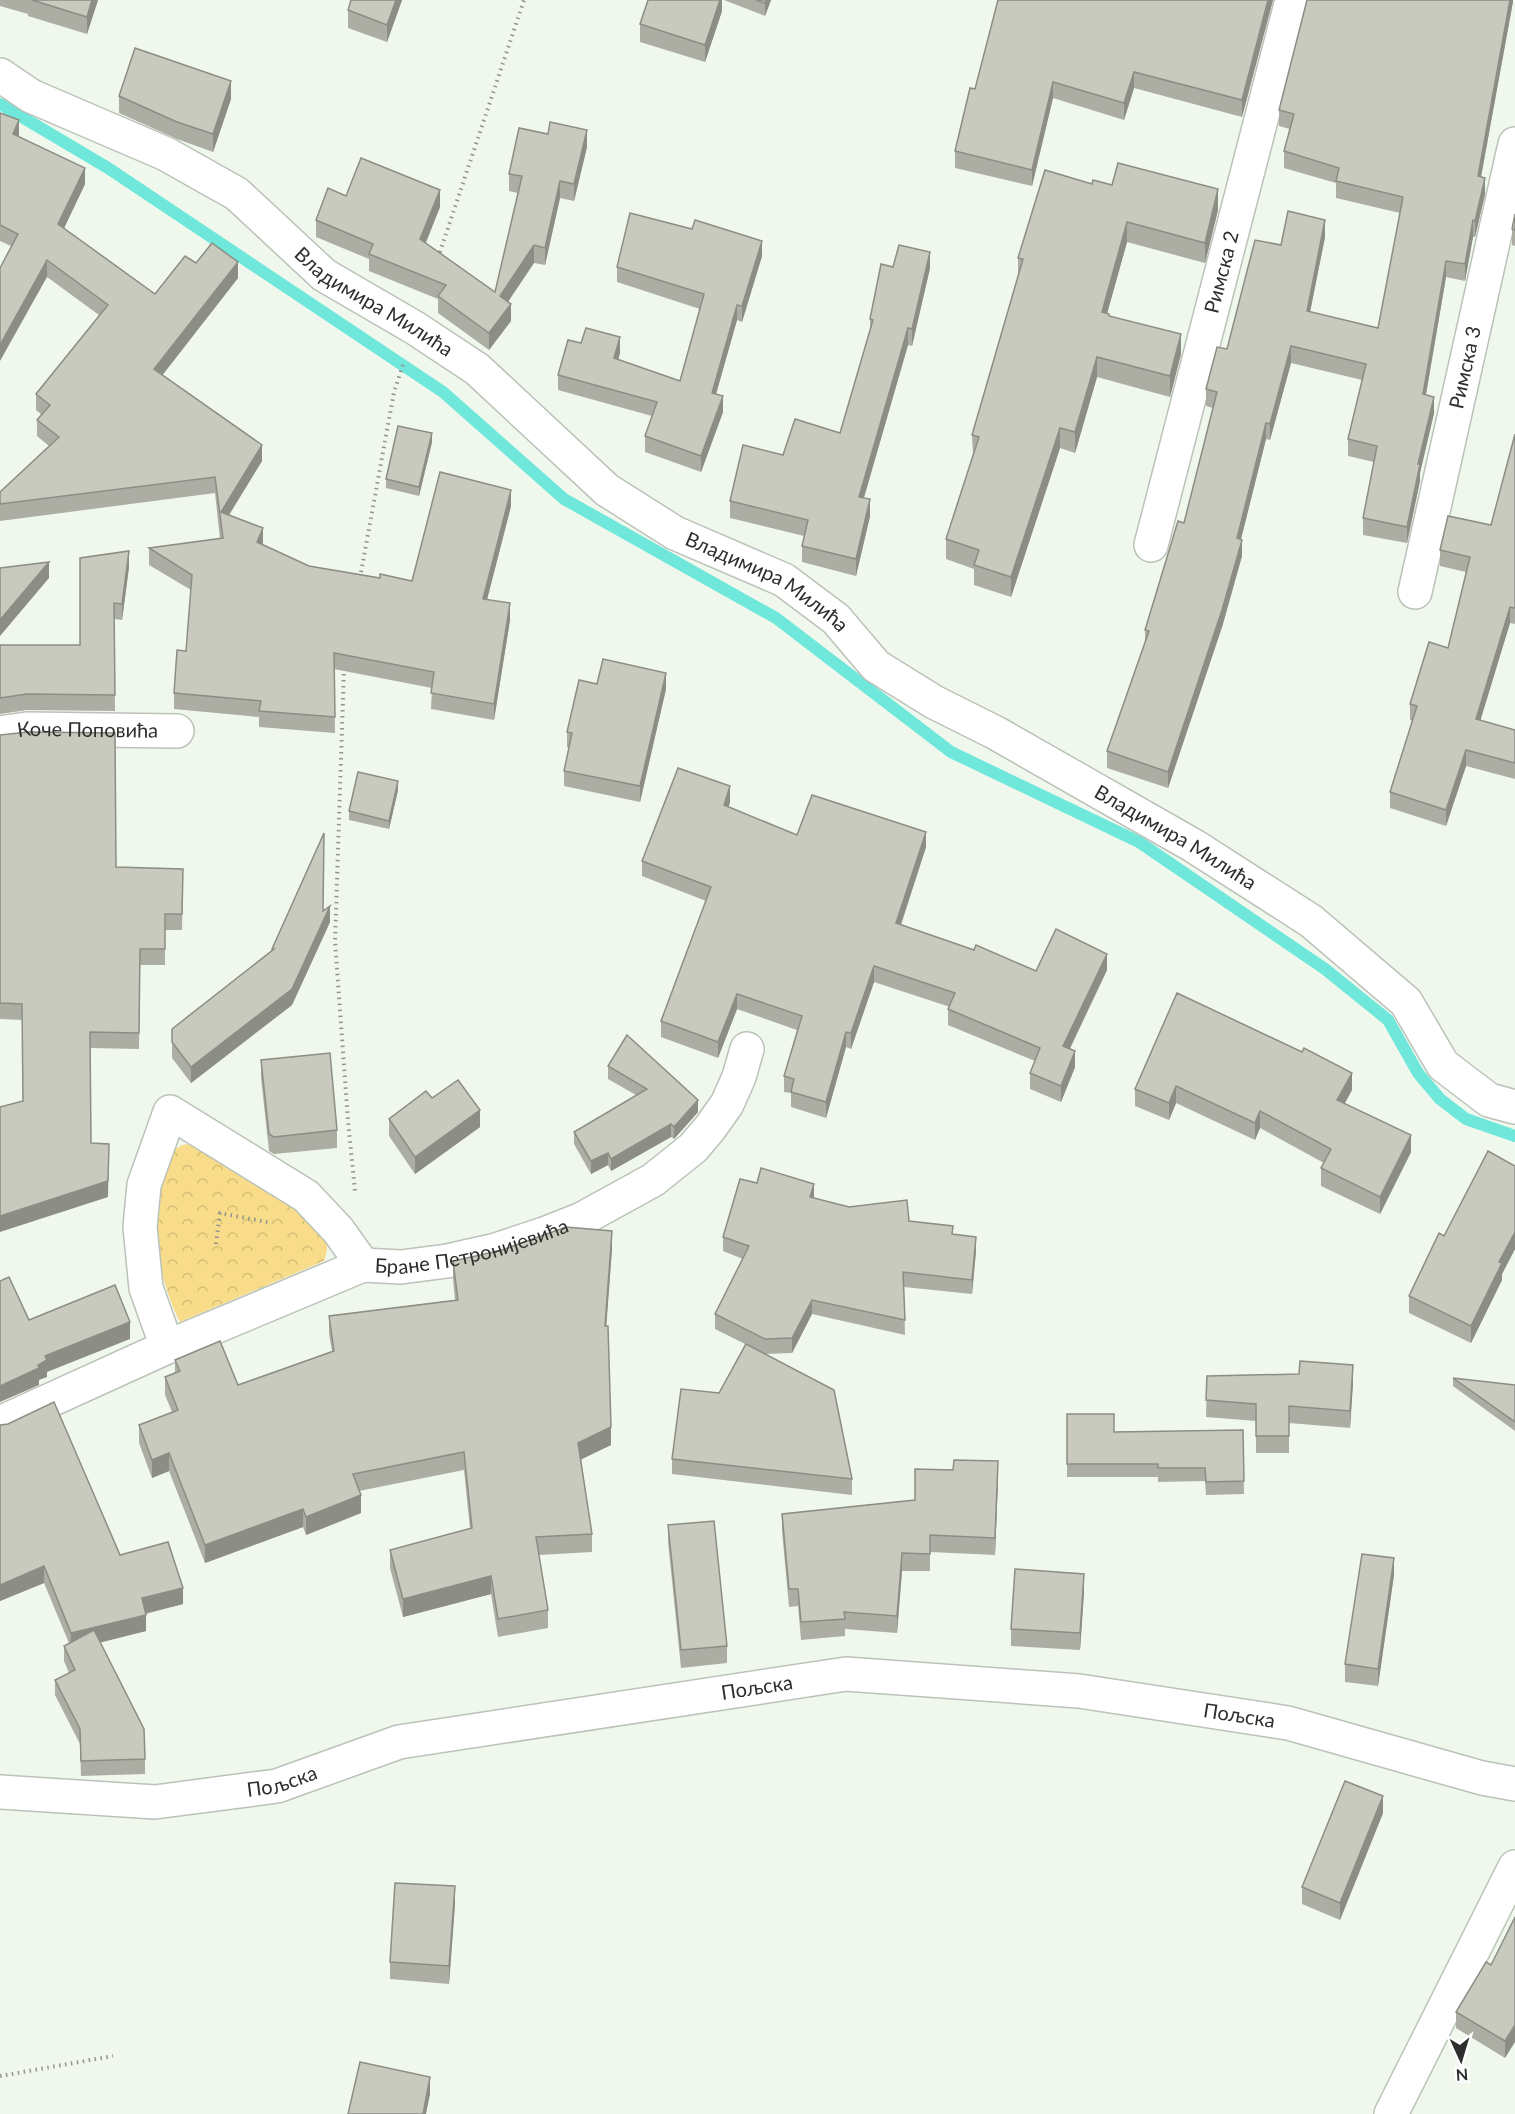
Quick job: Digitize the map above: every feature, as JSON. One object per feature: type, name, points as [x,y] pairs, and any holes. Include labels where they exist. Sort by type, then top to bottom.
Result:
[{"type":"street","name":"Римска 2","points":[[1151,545],[1292,0]]},
{"type":"street","name":"Владимира Милића","points":[[0,75],[31,96],[166,154],[237,194],[324,275],[415,328],[477,369],[607,490],[675,533],[784,580],[836,619],[876,666],[934,702],[996,733],[1194,846],[1311,921],[1406,1002],[1443,1065],[1489,1100],[1515,1107]]},
{"type":"street","name":"Римска 3","points":[[1415,592],[1515,144]]},
{"type":"street","name":"Коче Поповића","points":[[0,734],[27,729],[177,731]]},
{"type":"street","name":"Бране Петронијевића","points":[[0,1423],[168,1347],[363,1265],[401,1267],[447,1261],[496,1250],[554,1231],[618,1200],[674,1165],[693,1148],[727,1104],[739,1077],[747,1049]]},
{"type":"street","points":[[168,1347],[146,1288],[140,1227],[144,1185],[170,1112],[306,1196],[338,1230],[363,1265]]},
{"type":"street","name":"Пољска","points":[[0,1792],[154,1802],[277,1786],[399,1742],[846,1674],[1079,1691],[1288,1723],[1482,1778],[1515,1784]]},
{"type":"street","points":[[1391,2114],[1515,1867]]},
{"type":"path","points":[[438,260],[524,0]]},
{"type":"path","points":[[359,584],[394,392],[406,359]]},
{"type":"path","points":[[344,663],[335,941],[356,1198]]},
{"type":"path","points":[[216,1244],[220,1213],[276,1223]]},
{"type":"path","points":[[0,2076],[113,2056]]},
{"type":"green space","points":[[196,1143],[299,1209],[327,1241],[327,1250],[324,1261],[180,1322],[160,1267],[157,1252],[156,1210],[172,1151],[182,1145]]},
{"type":"building","points":[[32,0],[92,0],[87,17]]},
{"type":"building","points":[[351,0],[396,0],[387,25],[348,10]]},
{"type":"building","points":[[648,0],[720,0],[705,45],[640,24]]},
{"type":"building","points":[[998,0],[1268,0],[1242,100],[1134,72],[1124,103],[1053,82],[1032,170],[955,151],[970,88],[975,89]]},
{"type":"building","points":[[1307,0],[1510,0],[1478,176],[1485,178],[1475,221],[1473,220],[1465,264],[1446,261],[1423,394],[1434,397],[1418,464],[1420,464],[1407,527],[1363,518],[1377,446],[1348,439],[1366,364],[1291,346],[1270,424],[1266,423],[1237,538],[1242,540],[1222,610],[1168,772],[1107,751],[1149,631],[1145,630],[1178,521],[1184,523],[1217,392],[1206,389],[1217,347],[1227,349],[1255,240],[1281,245],[1288,211],[1325,220],[1307,311],[1378,328],[1403,197],[1336,181],[1339,168],[1284,151],[1294,114],[1279,110]]},
{"type":"building","points":[[135,48],[231,81],[213,134],[177,122],[119,96]]},
{"type":"building","points":[[0,113],[19,120],[13,134],[85,168],[58,224],[155,294],[185,256],[196,263],[212,243],[238,262],[154,369],[262,445],[221,512],[263,528],[257,542],[309,566],[380,578],[380,574],[412,581],[440,472],[511,490],[483,599],[510,603],[494,704],[431,693],[434,672],[334,653],[335,717],[259,711],[261,701],[174,693],[177,650],[186,651],[192,575],[149,548],[223,538],[215,477],[0,504],[0,492],[59,437],[37,420],[50,405],[36,394],[108,305],[47,260],[0,345],[0,268],[18,234],[0,225]]},
{"type":"building","points":[[550,122],[587,130],[574,184],[560,181],[545,248],[534,245],[500,296],[511,304],[489,333],[438,296],[446,285],[369,254],[373,244],[316,220],[328,188],[346,196],[361,158],[440,190],[420,239],[495,292],[522,176],[509,174],[519,128],[548,134]]},
{"type":"building","points":[[1118,163],[1218,189],[1205,243],[1127,222],[1102,312],[1109,316],[1181,334],[1170,376],[1097,357],[1075,432],[1060,428],[1011,577],[974,565],[979,550],[946,539],[979,437],[972,435],[1023,259],[1018,258],[1045,170],[1092,184],[1093,180],[1112,185]]},
{"type":"building","points":[[630,213],[692,229],[695,220],[762,241],[742,306],[737,305],[712,393],[723,396],[701,456],[645,436],[657,402],[558,375],[568,340],[581,343],[586,328],[620,337],[614,358],[680,381],[704,294],[617,267]]},
{"type":"building","points":[[1515,214],[1515,230],[1512,229]]},
{"type":"building","points":[[899,245],[930,252],[912,329],[908,328],[859,497],[870,499],[856,559],[802,546],[808,520],[730,501],[743,445],[783,455],[795,419],[840,433],[873,320],[870,319],[881,264],[893,267]]},
{"type":"building","points":[[398,426],[432,433],[419,487],[386,479]]},
{"type":"building","points":[[1515,434],[1515,608],[1510,607],[1476,719],[1515,730],[1515,763],[1466,750],[1446,810],[1390,792],[1417,706],[1410,704],[1429,642],[1448,648],[1470,557],[1440,550],[1448,516],[1491,525]]},
{"type":"building","points":[[129,551],[122,604],[114,603],[115,695],[27,694],[0,698],[0,645],[80,645],[80,558]]},
{"type":"building","points":[[49,562],[0,620],[0,568]]},
{"type":"building","points":[[603,659],[666,673],[640,786],[564,771],[572,733],[567,732],[579,680],[597,684]]},
{"type":"building","points":[[28,732],[115,733],[116,867],[183,869],[182,914],[165,914],[165,949],[140,949],[139,1033],[90,1032],[91,1143],[109,1144],[108,1181],[0,1216],[0,1107],[23,1101],[22,1004],[0,1003],[0,735]]},
{"type":"building","points":[[678,768],[730,786],[724,805],[797,835],[812,795],[926,832],[896,923],[974,950],[976,945],[1036,971],[1056,929],[1107,954],[1063,1046],[1075,1051],[1061,1086],[1030,1073],[1040,1048],[948,1009],[955,993],[874,966],[851,1033],[846,1032],[826,1102],[791,1092],[794,1079],[784,1076],[802,1016],[737,994],[718,1042],[661,1021],[711,887],[642,861]]},
{"type":"building","points":[[358,772],[398,781],[389,821],[349,811]]},
{"type":"building","points":[[324,833],[323,911],[330,906],[292,989],[191,1067],[172,1042],[172,1029],[274,949],[272,949]]},
{"type":"building","points":[[1177,993],[1302,1052],[1304,1048],[1352,1073],[1337,1100],[1411,1135],[1380,1197],[1321,1168],[1331,1149],[1260,1111],[1255,1123],[1176,1086],[1169,1103],[1135,1089]]},
{"type":"building","points":[[627,1035],[698,1100],[674,1127],[671,1124],[611,1159],[608,1153],[591,1161],[574,1132],[647,1089],[608,1066]]},
{"type":"building","points":[[330,1053],[337,1130],[274,1137],[269,1134],[261,1060]]},
{"type":"building","points":[[458,1080],[480,1110],[415,1157],[389,1119],[426,1091],[432,1098]]},
{"type":"building","points":[[1488,1151],[1515,1166],[1515,1232],[1471,1326],[1409,1296],[1439,1233],[1444,1236]]},
{"type":"building","points":[[761,1168],[814,1184],[810,1197],[849,1207],[907,1200],[909,1221],[953,1226],[952,1234],[976,1237],[972,1280],[903,1272],[905,1320],[812,1300],[792,1338],[765,1339],[715,1314],[749,1246],[723,1237],[740,1179],[757,1183]]},
{"type":"building","points":[[566,1227],[612,1231],[605,1326],[608,1326],[611,1427],[578,1443],[592,1534],[536,1537],[548,1610],[498,1619],[491,1576],[403,1599],[390,1550],[472,1528],[464,1452],[353,1474],[361,1495],[306,1517],[303,1509],[205,1545],[169,1453],[152,1460],[139,1425],[178,1410],[165,1377],[180,1371],[175,1360],[220,1341],[238,1385],[334,1351],[329,1316],[458,1300],[453,1261],[502,1250]]},
{"type":"building","points":[[9,1277],[29,1320],[115,1285],[130,1322],[45,1356],[47,1360],[38,1365],[39,1368],[0,1386],[0,1281]]},
{"type":"building","points":[[746,1344],[834,1390],[852,1479],[672,1459],[681,1389],[719,1393]]},
{"type":"building","points":[[1300,1361],[1353,1365],[1350,1411],[1289,1406],[1289,1436],[1256,1436],[1256,1404],[1206,1400],[1207,1376],[1299,1374]]},
{"type":"building","points":[[1453,1378],[1515,1385],[1515,1422]]},
{"type":"building","points":[[54,1402],[120,1555],[168,1542],[183,1588],[142,1598],[146,1615],[71,1633],[44,1566],[0,1585],[0,1425],[8,1424]]},
{"type":"building","points":[[1067,1414],[1114,1414],[1114,1432],[1243,1430],[1244,1481],[1206,1482],[1205,1468],[1158,1468],[1158,1464],[1067,1464]]},
{"type":"building","points":[[954,1460],[998,1461],[995,1538],[930,1535],[930,1554],[902,1553],[897,1616],[844,1612],[845,1619],[801,1622],[798,1589],[789,1589],[782,1514],[915,1500],[915,1469],[953,1470]]},
{"type":"building","points":[[714,1521],[727,1646],[681,1650],[668,1525]]},
{"type":"building","points":[[1362,1554],[1394,1558],[1378,1669],[1345,1664]]},
{"type":"building","points":[[1015,1569],[1084,1574],[1080,1633],[1011,1629]]},
{"type":"building","points":[[94,1630],[144,1729],[145,1759],[81,1761],[80,1729],[55,1680],[75,1670],[64,1646]]},
{"type":"building","points":[[1345,1781],[1383,1796],[1340,1903],[1302,1887]]},
{"type":"building","points":[[395,1883],[455,1886],[449,1966],[390,1962]]},
{"type":"building","points":[[1515,1917],[1515,2025],[1505,2041],[1456,2012],[1486,1962],[1491,1965]]},
{"type":"building","points":[[360,2062],[430,2077],[423,2114],[348,2114]]},
{"type":"waterway","points":[[0,104],[108,168],[443,392],[564,499],[776,618],[951,752],[1139,842],[1325,969],[1388,1020],[1418,1073],[1440,1099],[1466,1119],[1515,1136]]}]
